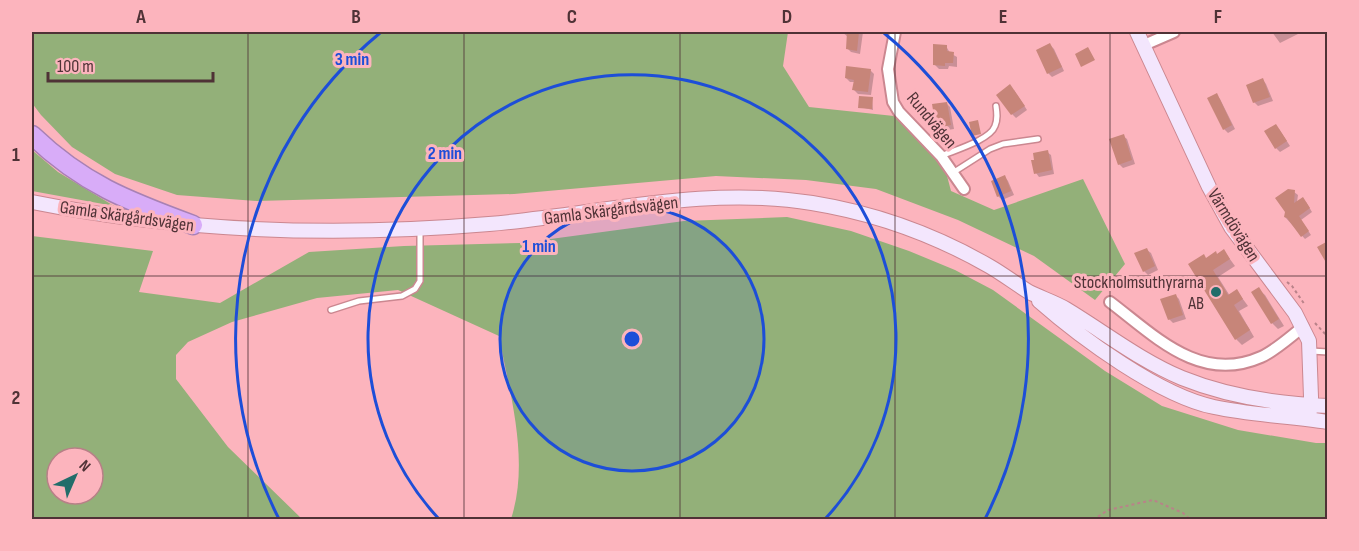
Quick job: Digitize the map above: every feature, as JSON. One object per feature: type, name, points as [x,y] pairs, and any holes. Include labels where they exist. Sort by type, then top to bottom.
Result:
[{"type":"highway","points":[[32,135],[61,161],[104,189],[193,225]]},
{"type":"main road","name":"Värmdövägen","points":[[1137,32],[1209,187],[1231,226],[1290,306],[1308,325],[1310,412]]},
{"type":"main road","name":"Gamla Skärgårdsvägen","points":[[32,202],[122,218],[193,225],[336,232],[490,224],[685,200],[779,199],[851,211],[917,232],[951,246],[1029,291],[1056,316],[1107,353],[1172,393],[1214,407],[1276,417],[1310,412],[1328,406]]},
{"type":"main road","name":"Gamla Skärgårdsvägen","points":[[1310,412],[1328,422]]},
{"type":"street","name":"Rundvägen","points":[[896,32],[888,69],[893,102],[899,112],[941,156],[964,189]]},
{"type":"street","points":[[1144,45],[1174,32]]},
{"type":"street","points":[[1110,302],[1167,345],[1194,361],[1211,365],[1244,363],[1263,356],[1308,325]]},
{"type":"lane","points":[[941,156],[989,135],[995,128],[996,106]]},
{"type":"lane","points":[[954,172],[990,148],[1003,144],[1038,140]]},
{"type":"lane","points":[[331,310],[359,302],[402,296],[415,289],[420,281],[420,229]]},
{"type":"lane","points":[[1310,351],[1328,352]]},
{"type":"path","points":[[1284,279],[1292,286],[1306,308]]},
{"type":"path","points":[[1308,325],[1328,337]]},
{"type":"path","points":[[1093,519],[1108,510],[1153,500],[1191,519]]},
{"type":"green space","points":[[32,32],[788,32],[783,66],[809,107],[894,116],[938,158],[946,172],[951,191],[994,210],[1083,179],[1125,264],[1095,300],[1034,256],[958,220],[876,189],[806,180],[716,176],[514,194],[257,201],[177,195],[115,174],[72,147],[41,115],[32,103]]},
{"type":"green space","points":[[32,150],[58,172],[114,206],[32,191]]},
{"type":"green space","points":[[787,217],[851,231],[955,270],[993,290],[1105,371],[1162,406],[1238,430],[1327,443],[1327,519],[511,519],[519,474],[518,451],[513,404],[499,336],[398,290],[317,298],[232,322],[188,342],[176,355],[176,379],[228,447],[302,519],[32,520],[32,236],[153,251],[139,292],[220,303],[309,252],[404,246],[521,243],[684,221]]},
{"type":"building","points":[[847,32],[859,32],[857,51],[846,49]]},
{"type":"building","points":[[1050,43],[1062,67],[1047,74],[1036,50]]},
{"type":"building","points":[[933,44],[947,45],[947,51],[954,52],[953,63],[945,63],[945,66],[933,65]]},
{"type":"building","points":[[1088,47],[1095,60],[1081,67],[1075,54]]},
{"type":"building","points":[[846,66],[871,69],[868,92],[852,90],[854,80],[845,78]]},
{"type":"building","points":[[1263,78],[1270,97],[1253,103],[1246,85]]},
{"type":"building","points":[[1010,84],[1025,106],[1011,115],[996,95]]},
{"type":"building","points":[[1217,93],[1232,125],[1223,130],[1207,98]]},
{"type":"building","points":[[859,96],[873,97],[872,109],[858,108]]},
{"type":"building","points":[[947,102],[951,125],[936,128],[932,104]]},
{"type":"building","points":[[978,120],[981,134],[972,136],[969,122]]},
{"type":"building","points":[[1276,124],[1287,141],[1275,149],[1264,131]]},
{"type":"building","points":[[1124,134],[1132,160],[1118,165],[1109,139]]},
{"type":"building","points":[[1048,150],[1052,170],[1034,174],[1031,160],[1034,160],[1033,153]]},
{"type":"building","points":[[1005,175],[1011,191],[997,197],[991,181]]},
{"type":"building","points":[[1288,189],[1295,190],[1294,203],[1303,197],[1310,208],[1299,216],[1309,231],[1301,237],[1284,217],[1285,212],[1275,198]]},
{"type":"building","points":[[1328,241],[1328,266],[1317,247]]},
{"type":"building","points":[[1147,248],[1155,266],[1143,272],[1134,253]]},
{"type":"building","name":"Stockholmsuthyrarna AB","points":[[1224,249],[1230,259],[1213,270],[1228,295],[1237,289],[1243,299],[1234,305],[1250,330],[1235,340],[1188,264],[1204,254],[1206,258]]},
{"type":"building","points":[[1259,287],[1279,319],[1271,324],[1251,292]]},
{"type":"building","points":[[1176,294],[1183,315],[1168,320],[1160,299]]},
{"type":"place","name":"Stockholmsuthyrarna AB","points":[[1216,292]]}]
